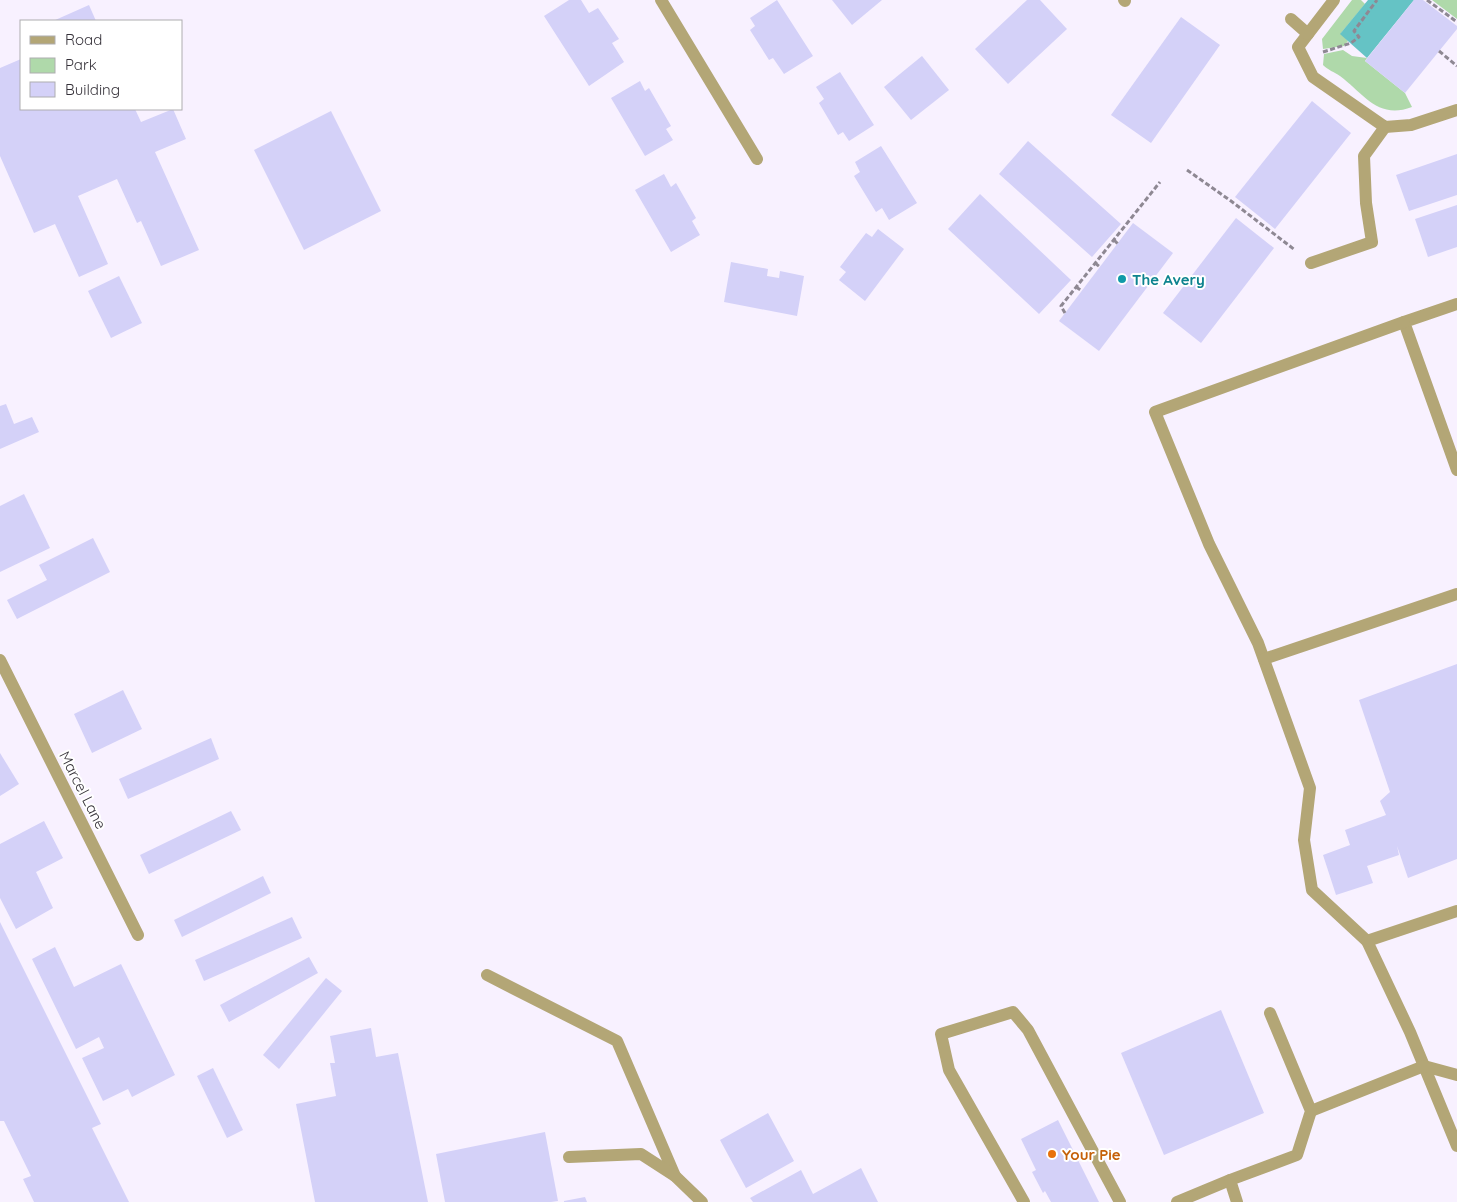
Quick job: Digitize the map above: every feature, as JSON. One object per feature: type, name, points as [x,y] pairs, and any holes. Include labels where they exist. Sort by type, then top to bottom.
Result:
[{"type":"street","points":[[661,0],[757,159]]},
{"type":"street","points":[[1334,0],[1298,47],[1313,77],[1385,127],[1411,125],[1457,110]]},
{"type":"street","points":[[1291,19],[1308,34]]},
{"type":"street","points":[[1311,263],[1372,242],[1366,203],[1364,156],[1385,127]]},
{"type":"street","points":[[1457,304],[1155,412],[1209,544],[1258,643],[1310,788],[1304,840],[1312,890],[1367,941],[1410,1032],[1457,1146]]},
{"type":"street","points":[[1404,322],[1457,470]]},
{"type":"street","points":[[1264,659],[1457,594]]},
{"type":"street","name":"Marcel Lane","points":[[0,660],[138,936]]},
{"type":"street","points":[[1367,941],[1457,911]]},
{"type":"street","points":[[487,976],[617,1041],[675,1176]]},
{"type":"street","points":[[1024,1202],[949,1070],[941,1034],[1012,1012],[1028,1030],[1120,1202]]},
{"type":"street","points":[[1177,1202],[1297,1155],[1311,1111],[1270,1013]]},
{"type":"street","points":[[1311,1111],[1424,1066],[1457,1075]]},
{"type":"street","points":[[569,1157],[641,1154],[675,1176],[702,1202]]},
{"type":"street","points":[[1230,1180],[1237,1202]]},
{"type":"path","points":[[1302,56],[1351,43],[1359,37],[1354,31],[1377,0]]},
{"type":"path","points":[[1427,0],[1457,22]]},
{"type":"path","points":[[1438,51],[1457,66]]},
{"type":"path","points":[[1187,170],[1231,201],[1311,263]]},
{"type":"path","points":[[1065,313],[1061,306],[1160,182]]},
{"type":"path","points":[[1114,240],[1118,244]]},
{"type":"path","points":[[1095,263],[1100,267]]},
{"type":"path","points":[[1076,287],[1082,291]]},
{"type":"green space","points":[[1352,0],[1361,0],[1365,4],[1341,33],[1348,41],[1344,46],[1323,49],[1322,39]]},
{"type":"green space","points":[[1432,0],[1457,0],[1457,19]]},
{"type":"green space","points":[[1343,50],[1352,56],[1367,58],[1365,61],[1405,93],[1412,107],[1400,110],[1381,108],[1323,65],[1324,54]]},
{"type":"water","points":[[1368,0],[1414,0],[1367,58],[1340,34]]},
{"type":"building","points":[[569,0],[581,0],[589,13],[598,8],[619,39],[612,43],[624,62],[589,86],[544,16]]},
{"type":"building","points":[[777,0],[813,56],[784,74],[773,58],[769,60],[750,30],[755,26],[750,18]]},
{"type":"building","points":[[832,0],[882,0],[852,25]]},
{"type":"building","points":[[1027,0],[1040,0],[1067,29],[1008,84],[975,49]]},
{"type":"building","points":[[1414,0],[1423,0],[1457,26],[1457,29],[1405,93],[1365,61]]},
{"type":"building","points":[[89,5],[96,20],[55,20]]},
{"type":"building","points":[[1181,17],[1220,45],[1151,143],[1111,115]]},
{"type":"building","points":[[922,56],[949,90],[911,120],[884,87]]},
{"type":"building","points":[[20,59],[20,110],[135,110],[141,122],[173,110],[186,139],[155,152],[199,250],[161,266],[141,221],[137,223],[117,179],[78,196],[108,264],[79,277],[55,224],[34,233],[0,156],[0,68]]},
{"type":"building","points":[[840,72],[874,125],[849,141],[843,132],[838,135],[819,103],[824,99],[816,87]]},
{"type":"building","points":[[640,81],[645,91],[649,88],[671,126],[666,129],[673,140],[645,156],[611,98]]},
{"type":"building","points":[[1312,101],[1351,133],[1275,229],[1235,197]]},
{"type":"building","points":[[331,111],[381,211],[304,250],[254,150]]},
{"type":"building","points":[[1028,141],[1121,224],[1092,257],[999,174]]},
{"type":"building","points":[[881,146],[917,203],[889,220],[882,208],[876,212],[854,176],[860,172],[855,162]]},
{"type":"building","points":[[1457,154],[1457,195],[1409,211],[1396,175]]},
{"type":"building","points":[[664,174],[671,187],[676,183],[696,218],[692,221],[700,235],[671,252],[635,190]]},
{"type":"building","points":[[980,194],[1071,280],[1039,314],[948,229]]},
{"type":"building","points":[[1457,205],[1457,247],[1428,257],[1415,219]]},
{"type":"building","points":[[1236,218],[1274,248],[1201,343],[1163,313]]},
{"type":"building","name":"The Avery","points":[[1133,223],[1173,253],[1099,351],[1059,321]]},
{"type":"building","points":[[878,229],[904,249],[865,301],[839,280],[846,272],[840,267],[866,233],[872,237]]},
{"type":"building","points":[[731,262],[768,269],[767,276],[779,278],[780,271],[804,276],[797,316],[724,302]]},
{"type":"building","points":[[119,276],[142,323],[111,338],[88,291]]},
{"type":"building","points":[[6,404],[14,424],[32,417],[39,432],[0,449],[0,406]]},
{"type":"building","points":[[24,494],[50,548],[0,572],[0,506]]},
{"type":"building","points":[[93,538],[110,572],[17,619],[7,600],[47,580],[39,565]]},
{"type":"building","points":[[1457,664],[1457,859],[1408,878],[1397,846],[1399,855],[1367,866],[1373,883],[1336,895],[1323,855],[1350,845],[1345,830],[1386,815],[1380,801],[1390,792],[1359,700]]},
{"type":"building","points":[[123,690],[142,729],[92,753],[74,714]]},
{"type":"building","points":[[211,738],[219,759],[128,799],[119,779]]},
{"type":"building","points":[[0,753],[19,784],[0,796]]},
{"type":"building","points":[[231,811],[241,830],[149,874],[140,855]]},
{"type":"building","points":[[44,821],[63,858],[36,872],[53,908],[16,929],[0,898],[0,844]]},
{"type":"building","points":[[263,876],[271,893],[182,937],[174,920]]},
{"type":"building","points":[[292,917],[302,938],[204,981],[195,960]]},
{"type":"building","points":[[0,922],[101,1124],[92,1128],[129,1202],[34,1202],[23,1179],[31,1176],[4,1121],[0,1121]]},
{"type":"building","points":[[55,947],[74,987],[121,964],[175,1075],[132,1097],[128,1089],[103,1101],[82,1058],[104,1048],[99,1037],[76,1049],[32,959]]},
{"type":"building","points":[[309,957],[318,973],[229,1022],[220,1005]]},
{"type":"building","points":[[326,978],[342,991],[279,1069],[263,1055]]},
{"type":"building","points":[[1221,1010],[1264,1113],[1164,1155],[1121,1053]]},
{"type":"building","points":[[371,1028],[376,1057],[398,1053],[428,1202],[315,1202],[296,1104],[336,1096],[330,1063],[335,1063],[330,1036]]},
{"type":"building","points":[[213,1068],[243,1130],[227,1138],[197,1076]]},
{"type":"building","points":[[768,1113],[794,1161],[746,1188],[720,1140]]},
{"type":"building","name":"Your Pie","points":[[1058,1120],[1099,1202],[1051,1202],[1045,1191],[1043,1193],[1032,1172],[1036,1170],[1021,1139]]},
{"type":"building","points":[[545,1132],[558,1201],[445,1202],[436,1154]]},
{"type":"building","points":[[861,1168],[878,1202],[753,1202],[750,1198],[801,1170],[813,1194]]},
{"type":"building","points":[[585,1197],[587,1202],[564,1202],[564,1201]]},
{"type":"place","name":"The Avery","points":[[1122,279]]},
{"type":"place","name":"Your Pie","points":[[1052,1154]]}]
